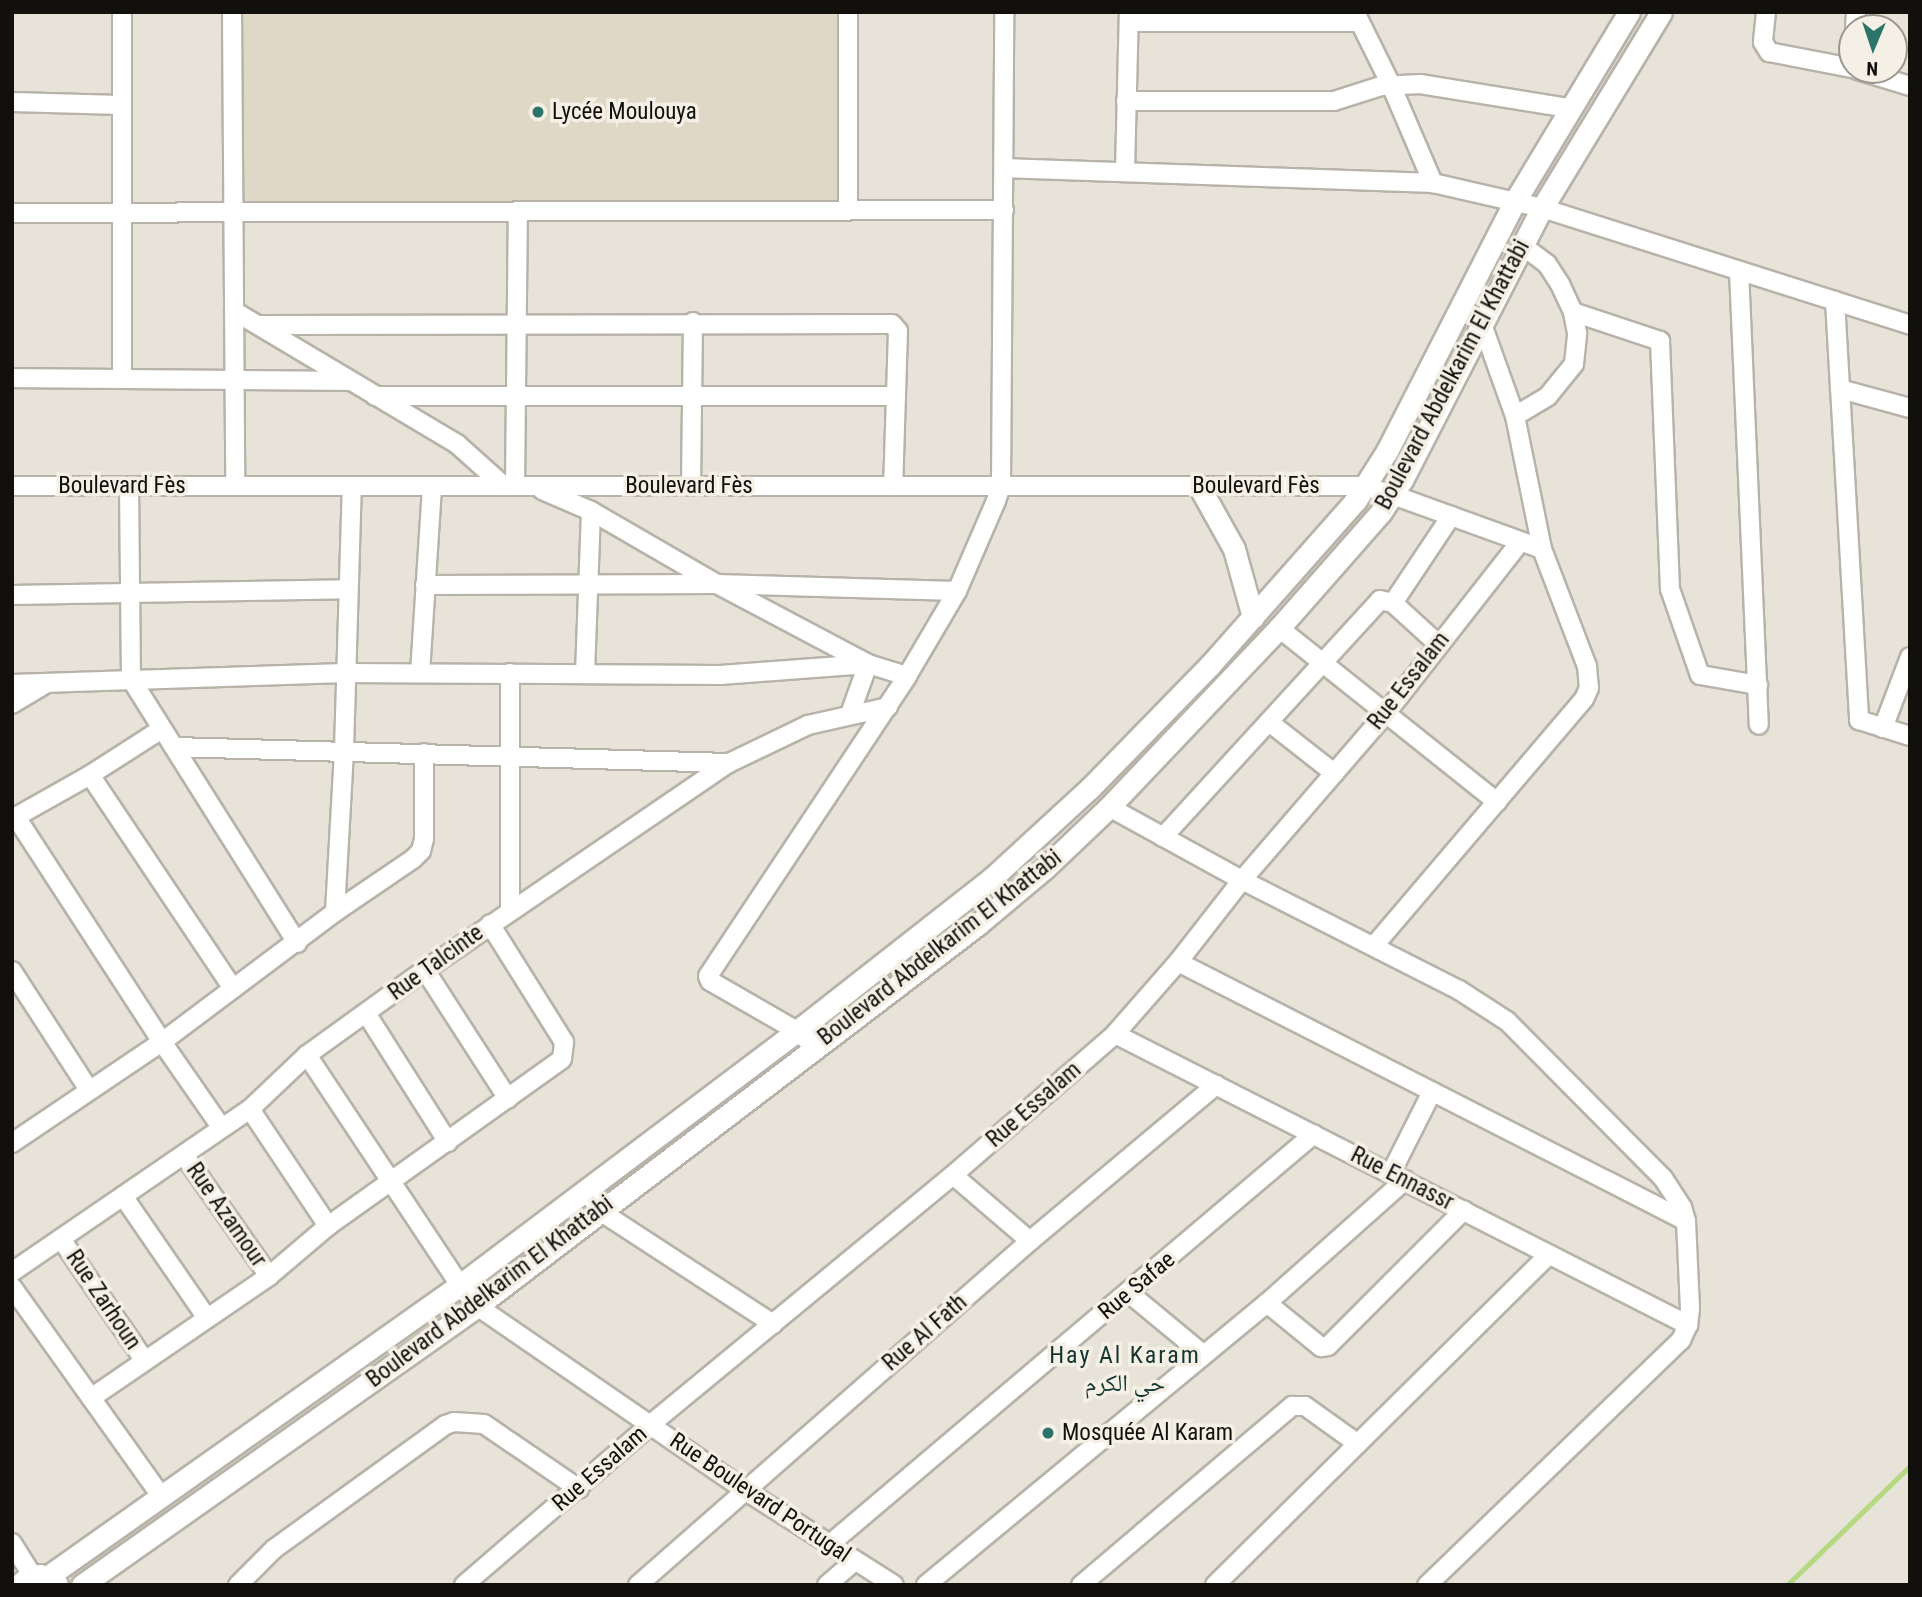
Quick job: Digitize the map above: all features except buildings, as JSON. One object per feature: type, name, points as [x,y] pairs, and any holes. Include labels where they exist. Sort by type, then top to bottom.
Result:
[{"type":"street","points":[[122,12],[122,378]]},
{"type":"street","points":[[232,12],[235,486]]},
{"type":"street","points":[[848,12],[848,209]]},
{"type":"street","points":[[814,1047],[797,1031],[710,981],[708,976],[907,676],[957,591],[989,524],[1001,486],[1004,12]]},
{"type":"street","name":"Boulevard Abdelkarim El Khattabi","points":[[31,1581],[161,1496],[460,1285],[797,1031],[1025,849],[1090,788],[1253,617],[1335,526],[1365,486],[1387,451],[1515,201],[1629,12]]},
{"type":"street","name":"Boulevard Abdelkarim El Khattabi","points":[[82,1585],[477,1306],[1003,904],[1109,807],[1279,628],[1369,528],[1393,495],[1542,208],[1661,12]]},
{"type":"street","points":[[1766,12],[1763,42],[1769,52],[1838,63]]},
{"type":"street","points":[[1125,171],[1129,17],[1357,17],[1391,85],[1433,183]]},
{"type":"street","points":[[1126,101],[1334,101],[1391,85],[1420,85],[1569,108]]},
{"type":"street","points":[[12,102],[121,105]]},
{"type":"street","points":[[1004,168],[1433,183],[1542,208],[1910,325]]},
{"type":"street","points":[[12,213],[1004,210]]},
{"type":"street","points":[[517,486],[518,212]]},
{"type":"street","points":[[1515,416],[1548,396],[1574,364],[1577,333],[1573,312],[1547,264],[1522,245]]},
{"type":"street","points":[[1739,271],[1759,725]]},
{"type":"street","points":[[1835,301],[1859,720],[1910,736]]},
{"type":"street","points":[[234,311],[457,444],[517,486],[591,511],[717,584],[869,664],[907,676]]},
{"type":"street","points":[[1573,312],[1660,341],[1670,589],[1700,674],[1758,685]]},
{"type":"street","points":[[261,325],[517,322],[892,324],[898,331],[892,486]]},
{"type":"street","points":[[691,486],[693,322]]},
{"type":"street","points":[[1374,946],[1584,699],[1589,688],[1587,666],[1542,549],[1515,416],[1482,324]]},
{"type":"street","points":[[12,378],[349,381]]},
{"type":"street","points":[[1840,389],[1910,408]]},
{"type":"street","points":[[375,396],[897,396]]},
{"type":"street","name":"Boulevard Fès","points":[[12,486],[1365,486],[1542,549]]},
{"type":"street","points":[[129,486],[131,679],[297,943]]},
{"type":"street","points":[[335,912],[344,750],[352,486]]},
{"type":"street","points":[[420,673],[432,486]]},
{"type":"street","points":[[1199,486],[1234,548],[1253,617]]},
{"type":"street","points":[[585,674],[591,511]]},
{"type":"street","points":[[1393,603],[1451,516]]},
{"type":"street","name":"Rue Essalam","points":[[464,1585],[579,1489],[651,1424],[953,1175],[1115,1034],[1178,962],[1242,880],[1386,713],[1520,542]]},
{"type":"street","points":[[425,585],[717,584],[957,591]]},
{"type":"street","points":[[12,595],[348,589]]},
{"type":"street","points":[[1163,837],[1380,600],[1393,603],[1438,644]]},
{"type":"street","points":[[1279,628],[1497,802]]},
{"type":"street","points":[[1883,727],[1910,657]]},
{"type":"street","points":[[12,684],[345,673],[720,675],[869,664]]},
{"type":"street","points":[[850,714],[869,664]]},
{"type":"street","points":[[510,673],[510,911]]},
{"type":"street","points":[[12,704],[45,684]]},
{"type":"street","name":"Rue Talcinte","points":[[12,1272],[250,1109],[307,1055],[425,970],[729,763],[773,740],[850,714],[888,707]]},
{"type":"street","points":[[1269,722],[1334,773]]},
{"type":"street","points":[[162,729],[90,775],[14,818],[162,1042],[222,1127]]},
{"type":"street","points":[[174,747],[729,763]]},
{"type":"street","points":[[14,1139],[162,1042],[421,851],[425,839],[424,753]]},
{"type":"street","points":[[90,775],[233,989]]},
{"type":"street","points":[[1109,807],[1242,880],[1459,990],[1507,1021],[1663,1178],[1674,1193],[1686,1220],[1688,1325],[1681,1340],[1427,1585]]},
{"type":"street","points":[[90,1398],[269,1276],[328,1226],[558,1063],[565,1047],[490,924]]},
{"type":"street","points":[[1178,962],[1686,1220]]},
{"type":"street","points":[[425,970],[508,1099]]},
{"type":"street","points":[[12,971],[89,1090]]},
{"type":"street","points":[[366,1013],[448,1142]]},
{"type":"street","name":"Rue Ennassr","points":[[1115,1034],[1688,1325]]},
{"type":"street","name":"Rue Boulevard Portugal","points":[[307,1055],[460,1285],[477,1306],[572,1375],[651,1424],[746,1491],[894,1585]]},
{"type":"street","name":"Rue Al Fath","points":[[638,1585],[1030,1241],[1216,1085]]},
{"type":"street","points":[[926,1585],[1266,1303],[1398,1177],[1432,1093]]},
{"type":"street","points":[[250,1109],[328,1226]]},
{"type":"street","name":"Rue Safae","points":[[830,1544],[1314,1134]]},
{"type":"street","name":"Rue Azamour","points":[[184,1154],[269,1276]]},
{"type":"street","points":[[953,1175],[1030,1241]]},
{"type":"street","points":[[585,1191],[601,1209],[773,1324]]},
{"type":"street","points":[[123,1196],[207,1318]]},
{"type":"street","points":[[1266,1303],[1325,1348],[1464,1210]]},
{"type":"street","name":"Rue Zarhoun","points":[[61,1238],[145,1361]]},
{"type":"street","points":[[1215,1585],[1549,1254]]},
{"type":"street","points":[[12,1287],[161,1496]]},
{"type":"street","points":[[1129,1293],[1205,1355]]},
{"type":"street","points":[[1081,1585],[1292,1406],[1305,1406],[1359,1444]]},
{"type":"street","points":[[238,1585],[274,1549],[445,1425],[454,1422],[484,1424],[579,1489]]},
{"type":"street","points":[[12,1542],[31,1581]]},
{"type":"street","points":[[827,1585],[855,1561]]},
{"type":"shaded area","name":"Lycée Moulouya","points":[[233,12],[843,12],[844,212],[233,212]]},
{"type":"waterway","points":[[1787,1585],[1910,1466]]},
{"type":"place","name":"Lycée Moulouya","points":[[538,112]]},
{"type":"place","name":"Mosquée Al Karam","points":[[1048,1433]]},
{"type":"district","name":"Hay Al Karam حي الكرم","points":[[1125,1370]]}]
